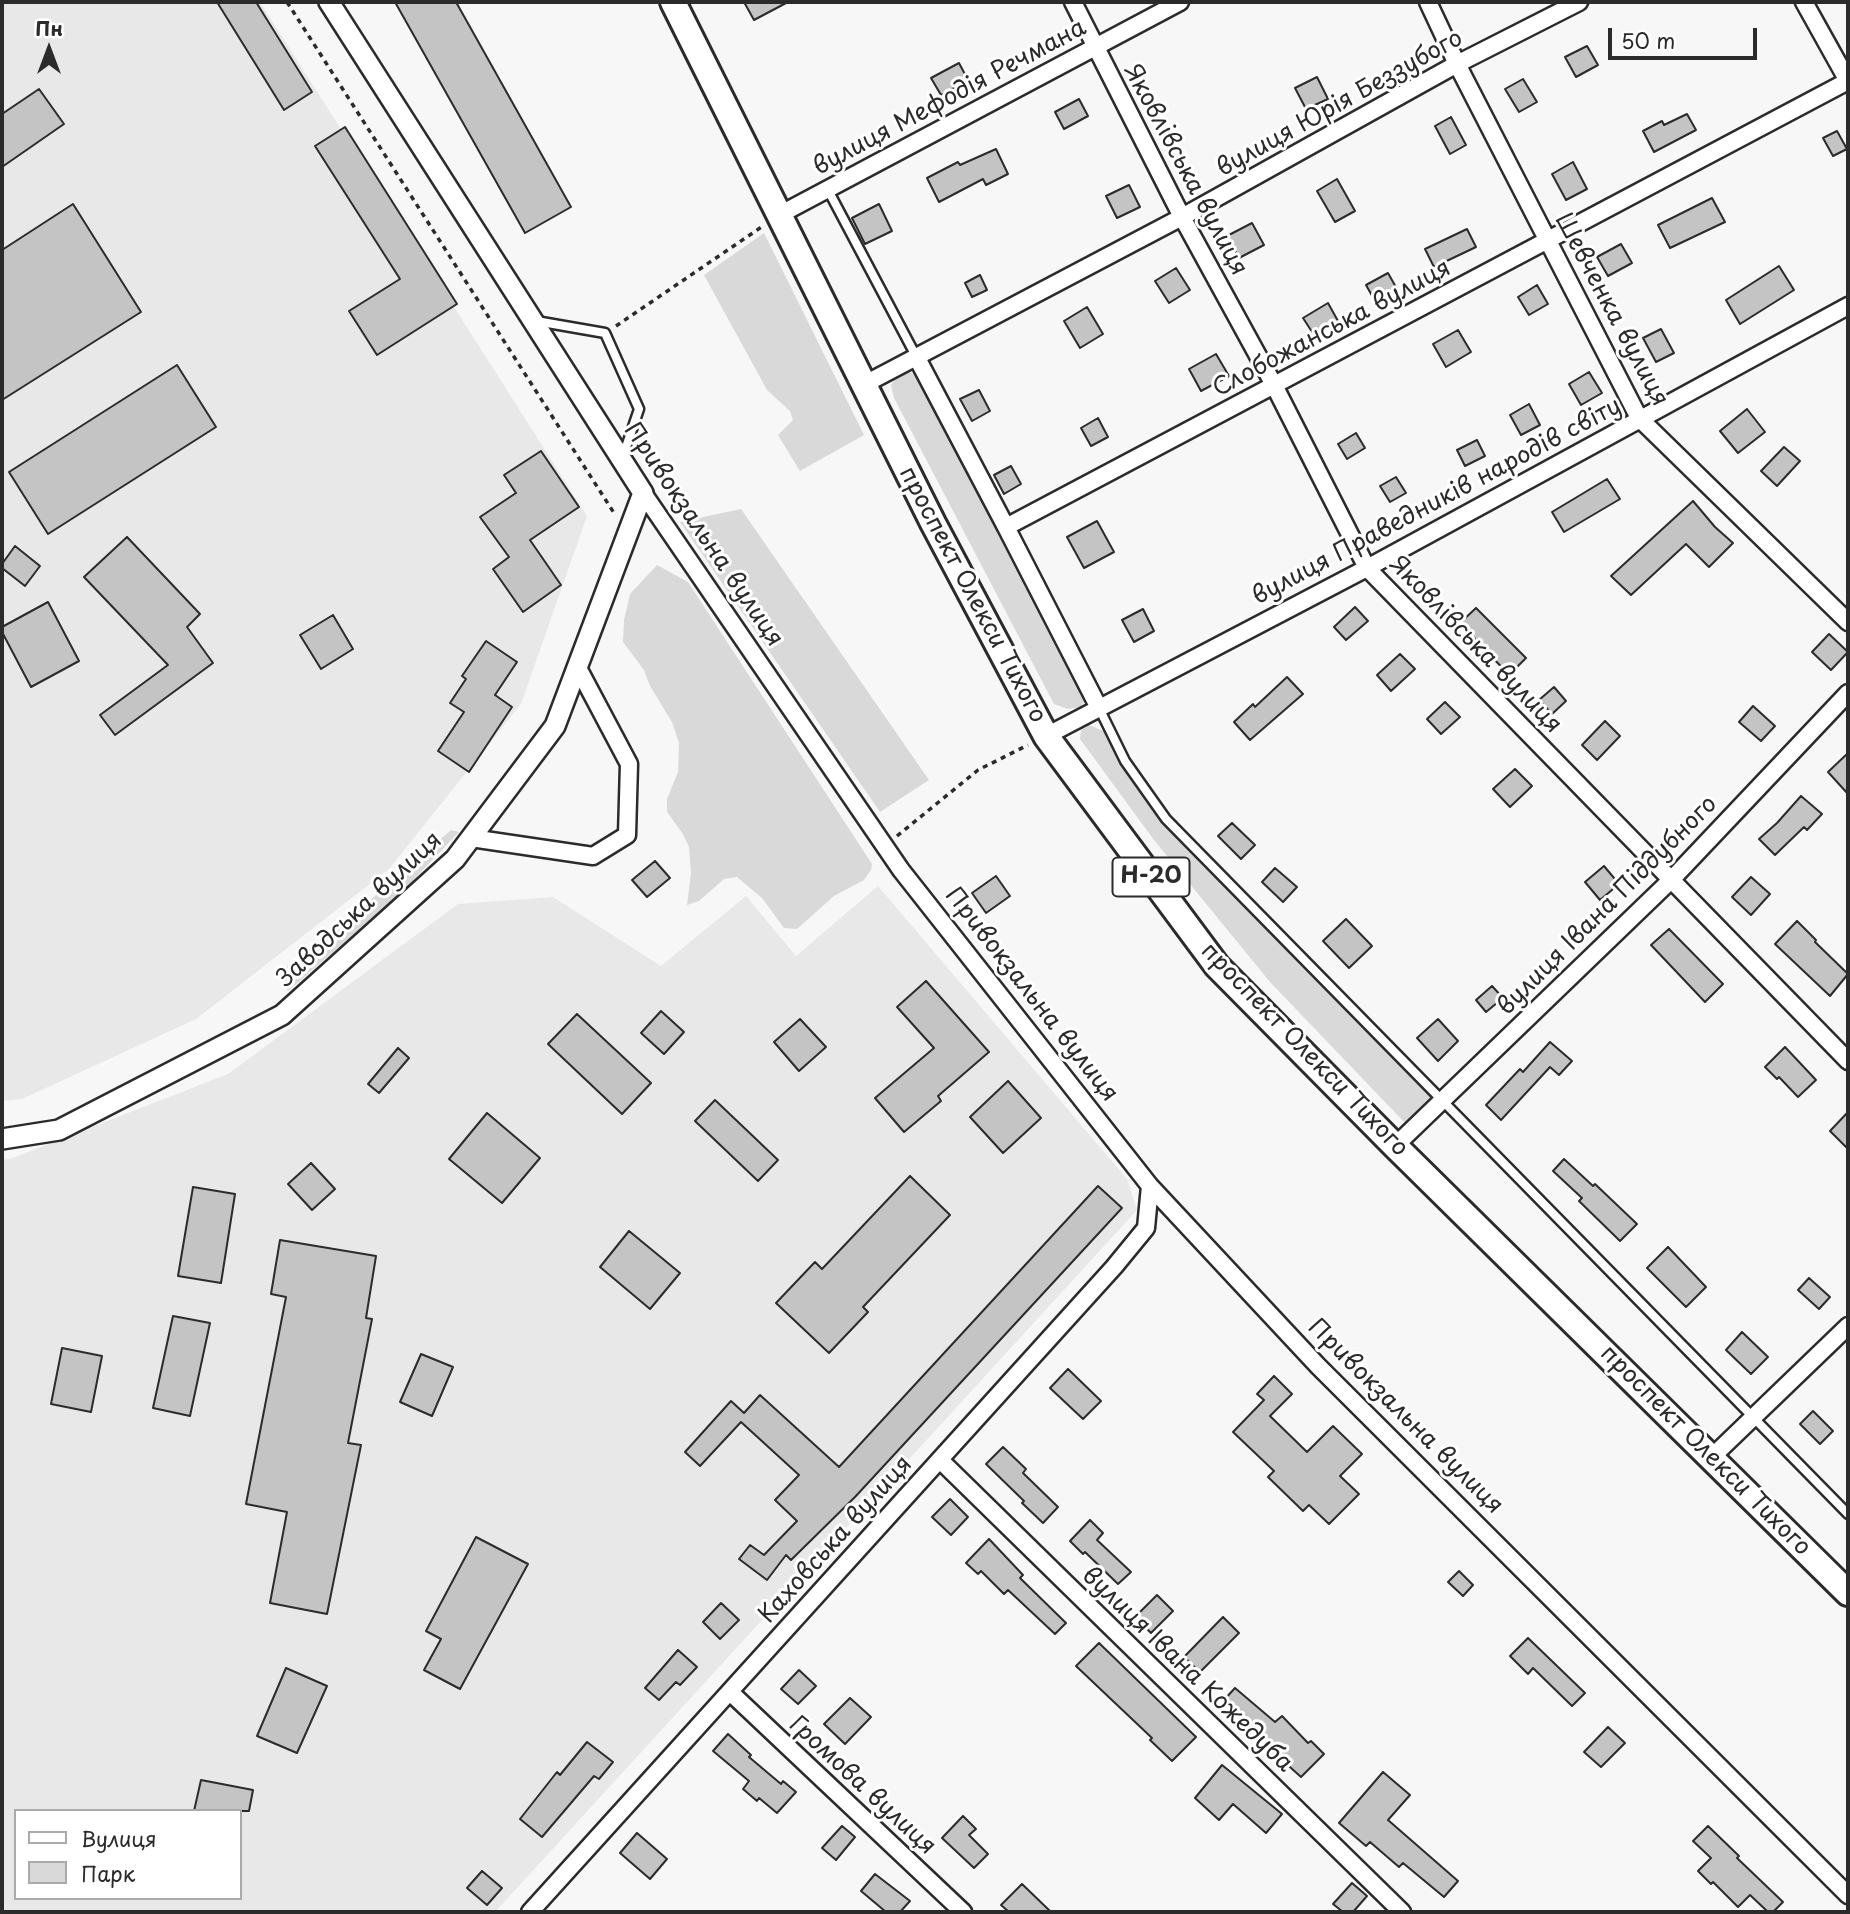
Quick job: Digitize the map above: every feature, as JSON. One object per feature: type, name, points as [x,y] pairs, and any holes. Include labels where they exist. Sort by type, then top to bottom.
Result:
[{"type":"main road","name":"проспект Олекси Тихого","points":[[673,2],[863,385],[1046,736],[1217,966],[1395,1146],[1848,1593]]},
{"type":"street","name":"Привокзальна вулиця","points":[[329,2],[643,492],[885,847],[1150,1186],[1318,1366],[1848,1895]]},
{"type":"street","name":"Яковлівська вулиця","points":[[1073,2],[1182,217],[1274,385],[1367,568],[1848,1061]]},
{"type":"street","name":"вулиця Мефодія Речмана","points":[[779,215],[1180,2]]},
{"type":"street","name":"Шевченка вулиця","points":[[1428,2],[1457,64],[1639,418],[1848,622]]},
{"type":"street","name":"вулиця Юрія Беззубого","points":[[863,385],[1182,217],[1457,64],[1580,2]]},
{"type":"street","points":[[1804,2],[1848,81]]},
{"type":"street","name":"Слобожанська вулиця","points":[[1006,527],[1848,81]]},
{"type":"street","name":"вулиця Праведників народів світу","points":[[1046,736],[1367,568],[1848,306]]},
{"type":"street","points":[[917,358],[1099,708]]},
{"type":"street","name":"Заводська вулиця","points":[[2,1139],[59,1130],[282,1015],[455,859],[555,726],[643,492]]},
{"type":"street","points":[[471,838],[593,856],[628,835],[629,764],[578,666]]},
{"type":"street","name":"вулиця Івана Піддубного","points":[[1395,1146],[1672,878],[1848,693]]},
{"type":"street","name":"Каховська вулиця","points":[[530,1912],[940,1460],[1146,1228],[1150,1186]]},
{"type":"street","points":[[1712,1457],[1848,1326]]},
{"type":"street","name":"вулиця Івана Кожедуба","points":[[940,1460],[1402,1912]]},
{"type":"street","name":"Громова вулиця","points":[[730,1692],[963,1912]]},
{"type":"lane","points":[[828,190],[917,358]]},
{"type":"lane","points":[[534,320],[605,333],[639,410],[622,459]]},
{"type":"lane","points":[[1099,708],[1125,761],[1166,819],[1848,1514]]},
{"type":"path","points":[[288,2],[628,534]]},
{"type":"path","points":[[605,333],[656,301],[779,215]]},
{"type":"path","points":[[885,847],[978,770],[1046,736]]},
{"type":"shaded area","points":[[2,2],[260,2],[587,516],[521,704],[389,869],[196,1019],[22,1099],[2,1101]]},
{"type":"shaded area","points":[[878,886],[1127,1179],[1137,1210],[495,1912],[2,1912],[2,1160],[228,1074],[458,904],[553,897],[661,966],[746,896],[796,956]]},
{"type":"green space","points":[[764,233],[864,435],[800,471],[778,435],[793,420],[790,411],[767,390],[704,275]]},
{"type":"green space","points":[[910,372],[920,378],[1084,690],[1085,700],[1081,707],[1068,709],[1054,704],[894,398],[891,385],[895,379]]},
{"type":"green space","points":[[741,509],[929,780],[880,812],[680,522]]},
{"type":"green space","points":[[657,565],[688,582],[872,864],[864,880],[834,896],[797,929],[784,928],[762,898],[737,877],[724,879],[699,901],[687,905],[691,873],[689,847],[667,812],[667,799],[678,772],[679,743],[672,722],[650,686],[644,670],[623,642],[624,620],[630,594]]},
{"type":"green space","points":[[1089,725],[1106,732],[1122,764],[1161,822],[1435,1101],[1408,1126],[1270,982],[1154,840],[1080,739],[1081,730]]},
{"type":"green space","points":[[451,830],[459,832],[400,894],[288,991],[276,975],[345,922]]},
{"type":"building","points":[[217,2],[256,2],[312,92],[284,110]]},
{"type":"building","points":[[395,2],[456,2],[571,207],[525,233]]},
{"type":"building","points":[[744,2],[788,2],[754,20]]},
{"type":"building","points":[[1587,46],[1598,65],[1576,77],[1565,57]]},
{"type":"building","points":[[959,63],[968,80],[941,95],[931,78]]},
{"type":"building","points":[[1317,77],[1328,99],[1306,109],[1295,88]]},
{"type":"building","points":[[1523,79],[1537,102],[1519,112],[1505,89]]},
{"type":"building","points":[[39,89],[64,124],[2,167],[2,114]]},
{"type":"building","points":[[1079,99],[1088,116],[1064,129],[1055,112]]},
{"type":"building","points":[[1687,114],[1696,130],[1654,152],[1643,131],[1662,121],[1664,125]]},
{"type":"building","points":[[1451,117],[1466,145],[1450,154],[1435,126]]},
{"type":"building","points":[[345,127],[457,304],[377,355],[349,311],[400,279],[315,146]]},
{"type":"building","points":[[1837,131],[1847,149],[1833,156],[1823,138]]},
{"type":"building","points":[[996,149],[1008,174],[986,185],[983,179],[939,202],[927,178],[958,162],[960,165]]},
{"type":"building","points":[[1573,162],[1587,189],[1566,200],[1552,174]]},
{"type":"building","points":[[1337,179],[1355,211],[1335,222],[1317,191]]},
{"type":"building","points":[[1129,185],[1140,207],[1117,218],[1106,196]]},
{"type":"building","points":[[1712,198],[1725,222],[1670,248],[1658,225]]},
{"type":"building","points":[[73,204],[141,312],[2,400],[2,250]]},
{"type":"building","points":[[879,204],[892,231],[865,244],[852,218]]},
{"type":"building","points":[[1252,223],[1264,245],[1239,258],[1227,236]]},
{"type":"building","points":[[1467,229],[1476,247],[1434,267],[1425,249]]},
{"type":"building","points":[[1621,244],[1632,263],[1608,276],[1597,257]]},
{"type":"building","points":[[1779,266],[1794,290],[1740,324],[1726,300]]},
{"type":"building","points":[[1176,268],[1190,290],[1169,303],[1155,281]]},
{"type":"building","points":[[1388,273],[1397,289],[1375,301],[1366,285]]},
{"type":"building","points":[[980,275],[987,290],[972,297],[965,283]]},
{"type":"building","points":[[1537,285],[1548,304],[1529,315],[1518,297]]},
{"type":"building","points":[[1328,303],[1338,321],[1314,335],[1303,318]]},
{"type":"building","points":[[1087,307],[1103,334],[1080,348],[1064,321]]},
{"type":"building","points":[[1661,329],[1674,353],[1656,362],[1643,338]]},
{"type":"building","points":[[1458,330],[1471,352],[1446,367],[1433,344]]},
{"type":"building","points":[[1216,354],[1229,376],[1201,391],[1189,369]]},
{"type":"building","points":[[177,365],[216,427],[48,534],[9,472]]},
{"type":"building","points":[[1589,372],[1602,393],[1581,405],[1569,384]]},
{"type":"building","points":[[979,390],[990,411],[972,421],[960,399]]},
{"type":"building","points":[[1529,404],[1540,425],[1521,435],[1510,415]]},
{"type":"building","points":[[1747,409],[1765,432],[1738,453],[1720,431]]},
{"type":"building","points":[[1098,418],[1108,437],[1091,446],[1081,428]]},
{"type":"building","points":[[1356,433],[1365,448],[1347,459],[1338,444]]},
{"type":"building","points":[[1477,440],[1485,456],[1465,466],[1457,450]]},
{"type":"building","points":[[1784,447],[1800,461],[1777,486],[1761,471]]},
{"type":"building","points":[[541,451],[579,507],[530,540],[561,585],[523,612],[493,569],[509,557],[480,517],[516,493],[504,475]]},
{"type":"building","points":[[1011,466],[1021,484],[1004,494],[994,475]]},
{"type":"building","points":[[1396,477],[1406,493],[1390,502],[1380,486]]},
{"type":"building","points":[[1607,479],[1620,499],[1564,532],[1552,512]]},
{"type":"building","points":[[1693,501],[1733,543],[1709,567],[1686,544],[1631,595],[1611,576]]},
{"type":"building","points":[[1097,521],[1114,552],[1084,568],[1067,537]]},
{"type":"building","points":[[127,537],[200,614],[187,627],[213,663],[115,735],[100,715],[168,665],[84,577]]},
{"type":"building","points":[[15,546],[40,566],[25,586],[2,568]]},
{"type":"building","points":[[48,602],[79,661],[31,687],[2,632],[2,627]]},
{"type":"building","points":[[1355,607],[1368,621],[1346,640],[1334,627]]},
{"type":"building","points":[[1476,608],[1526,658],[1509,675],[1460,623]]},
{"type":"building","points":[[1143,609],[1154,631],[1134,642],[1122,620]]},
{"type":"building","points":[[333,615],[353,649],[321,669],[300,635]]},
{"type":"building","points":[[1829,634],[1848,652],[1831,670],[1812,652]]},
{"type":"building","points":[[486,641],[517,662],[495,695],[512,707],[469,772],[438,751],[464,712],[450,703],[466,679],[462,676]]},
{"type":"building","points":[[1400,654],[1415,669],[1391,691],[1377,675]]},
{"type":"building","points":[[1287,677],[1303,694],[1250,740],[1234,722],[1253,704],[1255,707]]},
{"type":"building","points":[[1554,687],[1566,701],[1552,714],[1539,700]]},
{"type":"building","points":[[1445,702],[1460,717],[1441,734],[1427,719]]},
{"type":"building","points":[[1753,706],[1775,726],[1761,741],[1739,722]]},
{"type":"building","points":[[1605,721],[1620,736],[1597,760],[1582,745]]},
{"type":"building","points":[[1848,753],[1848,794],[1828,772]]},
{"type":"building","points":[[1515,769],[1532,786],[1510,807],[1493,789]]},
{"type":"building","points":[[1801,796],[1822,814],[1807,830],[1804,827],[1775,855],[1759,839]]},
{"type":"building","points":[[1232,823],[1255,845],[1241,859],[1218,836]]},
{"type":"building","points":[[655,861],[670,878],[647,897],[632,880]]},
{"type":"building","points":[[1604,866],[1619,884],[1600,900],[1585,882]]},
{"type":"building","points":[[1275,868],[1297,887],[1283,902],[1262,882]]},
{"type":"building","points":[[996,876],[1010,896],[986,913],[972,893]]},
{"type":"building","points":[[1751,877],[1770,894],[1751,915],[1732,897]]},
{"type":"building","points":[[1346,919],[1372,946],[1349,968],[1323,941]]},
{"type":"building","points":[[1797,921],[1848,974],[1830,996],[1775,944]]},
{"type":"building","points":[[1669,929],[1723,984],[1705,1002],[1651,945]]},
{"type":"building","points":[[926,981],[989,1052],[938,1096],[941,1101],[904,1132],[875,1098],[934,1048],[897,1007]]},
{"type":"building","points":[[1492,986],[1503,998],[1486,1012],[1476,1000]]},
{"type":"building","points":[[661,1011],[684,1032],[664,1054],[641,1033]]},
{"type":"building","points":[[577,1014],[651,1083],[622,1114],[548,1044]]},
{"type":"building","points":[[800,1019],[826,1047],[799,1071],[774,1042]]},
{"type":"building","points":[[1438,1019],[1458,1041],[1438,1061],[1417,1038]]},
{"type":"building","points":[[1550,1042],[1572,1061],[1559,1075],[1550,1067],[1501,1120],[1486,1105],[1520,1069],[1523,1072]]},
{"type":"building","points":[[1785,1047],[1816,1080],[1798,1097],[1765,1067]]},
{"type":"building","points":[[398,1048],[409,1058],[379,1093],[368,1084]]},
{"type":"building","points":[[1008,1081],[1041,1118],[1003,1153],[970,1117]]},
{"type":"building","points":[[715,1100],[778,1160],[758,1181],[695,1121]]},
{"type":"building","points":[[1848,1112],[1848,1149],[1830,1131]]},
{"type":"building","points":[[487,1113],[540,1158],[502,1203],[449,1159]]},
{"type":"building","points":[[1564,1159],[1637,1224],[1620,1241],[1579,1201],[1582,1198],[1553,1171]]},
{"type":"building","points":[[311,1163],[335,1189],[312,1210],[288,1184]]},
{"type":"building","points":[[910,1176],[950,1215],[863,1307],[868,1312],[829,1353],[776,1303],[815,1262],[822,1269]]},
{"type":"building","points":[[1098,1186],[1122,1208],[855,1497],[791,1560],[786,1555],[767,1580],[739,1559],[750,1545],[764,1555],[797,1521],[775,1500],[799,1475],[741,1422],[700,1466],[685,1452],[731,1401],[744,1413],[760,1395],[839,1467]]},
{"type":"building","points":[[193,1187],[235,1194],[221,1283],[178,1276]]},
{"type":"building","points":[[629,1231],[680,1273],[650,1309],[600,1267]]},
{"type":"building","points":[[280,1240],[376,1256],[366,1318],[372,1319],[348,1443],[361,1445],[327,1614],[270,1603],[287,1512],[246,1504],[286,1297],[271,1294]]},
{"type":"building","points":[[1668,1247],[1706,1287],[1686,1307],[1647,1268]]},
{"type":"building","points":[[1809,1278],[1830,1297],[1819,1309],[1798,1290]]},
{"type":"building","points":[[173,1316],[210,1323],[190,1416],[153,1408]]},
{"type":"building","points":[[1742,1332],[1768,1357],[1751,1374],[1726,1350]]},
{"type":"building","points":[[62,1348],[102,1356],[91,1412],[51,1404]]},
{"type":"building","points":[[421,1354],[453,1367],[432,1416],[400,1402]]},
{"type":"building","points":[[1068,1369],[1101,1401],[1083,1419],[1050,1388]]},
{"type":"building","points":[[1274,1376],[1292,1394],[1270,1416],[1307,1452],[1333,1426],[1362,1454],[1340,1476],[1359,1494],[1329,1524],[1309,1505],[1303,1511],[1268,1477],[1274,1471],[1233,1432],[1264,1400],[1257,1394]]},
{"type":"building","points":[[1813,1411],[1833,1431],[1820,1444],[1800,1424]]},
{"type":"building","points":[[1003,1447],[1026,1469],[1023,1473],[1058,1507],[1043,1523],[986,1464]]},
{"type":"building","points":[[950,1499],[968,1517],[951,1535],[932,1517]]},
{"type":"building","points":[[1090,1520],[1103,1533],[1097,1540],[1131,1572],[1118,1584],[1070,1541]]},
{"type":"building","points":[[476,1537],[528,1564],[460,1689],[424,1670],[441,1639],[426,1631]]},
{"type":"building","points":[[989,1539],[1023,1575],[1020,1578],[1066,1623],[1055,1634],[1008,1590],[1004,1594],[981,1571],[978,1574],[966,1563]]},
{"type":"building","points":[[1459,1571],[1473,1585],[1463,1596],[1448,1582]]},
{"type":"building","points":[[1157,1595],[1173,1611],[1151,1633],[1135,1617]]},
{"type":"building","points":[[721,1603],[739,1620],[720,1639],[703,1622]]},
{"type":"building","points":[[1223,1617],[1239,1633],[1200,1672],[1184,1657]]},
{"type":"building","points":[[1528,1638],[1585,1693],[1572,1706],[1533,1668],[1528,1674],[1510,1656]]},
{"type":"building","points":[[1099,1643],[1196,1737],[1172,1761],[1150,1740],[1152,1738],[1076,1666]]},
{"type":"building","points":[[678,1650],[697,1667],[680,1685],[676,1682],[659,1700],[645,1688]]},
{"type":"building","points":[[286,1668],[327,1686],[297,1753],[257,1736]]},
{"type":"building","points":[[799,1670],[816,1686],[798,1704],[781,1689]]},
{"type":"building","points":[[1235,1688],[1275,1722],[1282,1716],[1308,1743],[1311,1741],[1324,1754],[1301,1777],[1259,1739],[1264,1734],[1224,1700]]},
{"type":"building","points":[[850,1698],[871,1717],[845,1744],[824,1724]]},
{"type":"building","points":[[1608,1727],[1625,1743],[1601,1767],[1584,1752]]},
{"type":"building","points":[[728,1734],[751,1755],[749,1757],[781,1784],[783,1781],[796,1792],[777,1813],[743,1789],[749,1781],[713,1751]]},
{"type":"building","points":[[587,1742],[613,1762],[599,1779],[594,1776],[542,1837],[520,1819],[557,1772],[560,1775]]},
{"type":"building","points":[[1222,1765],[1282,1814],[1266,1833],[1233,1804],[1219,1820],[1195,1798]]},
{"type":"building","points":[[1383,1772],[1410,1795],[1388,1820],[1458,1881],[1444,1897],[1403,1863],[1399,1867],[1370,1842],[1366,1846],[1339,1823]]},
{"type":"building","points":[[201,1780],[253,1790],[249,1811],[194,1809]]},
{"type":"building","points":[[963,1816],[976,1829],[969,1835],[988,1854],[974,1868],[942,1838]]},
{"type":"building","points":[[842,1826],[855,1837],[836,1860],[822,1848]]},
{"type":"building","points":[[1708,1826],[1783,1902],[1773,1912],[1768,1912],[1750,1895],[1738,1907],[1698,1871],[1711,1858],[1693,1841]]},
{"type":"building","points":[[637,1833],[667,1859],[650,1879],[620,1853]]},
{"type":"building","points":[[482,1871],[502,1888],[487,1905],[467,1888]]},
{"type":"building","points":[[875,1874],[910,1901],[900,1912],[886,1912],[861,1891]]},
{"type":"building","points":[[1352,1883],[1367,1896],[1353,1912],[1343,1912],[1333,1904]]},
{"type":"building","points":[[1022,1884],[1051,1912],[1009,1912],[1001,1905]]}]
